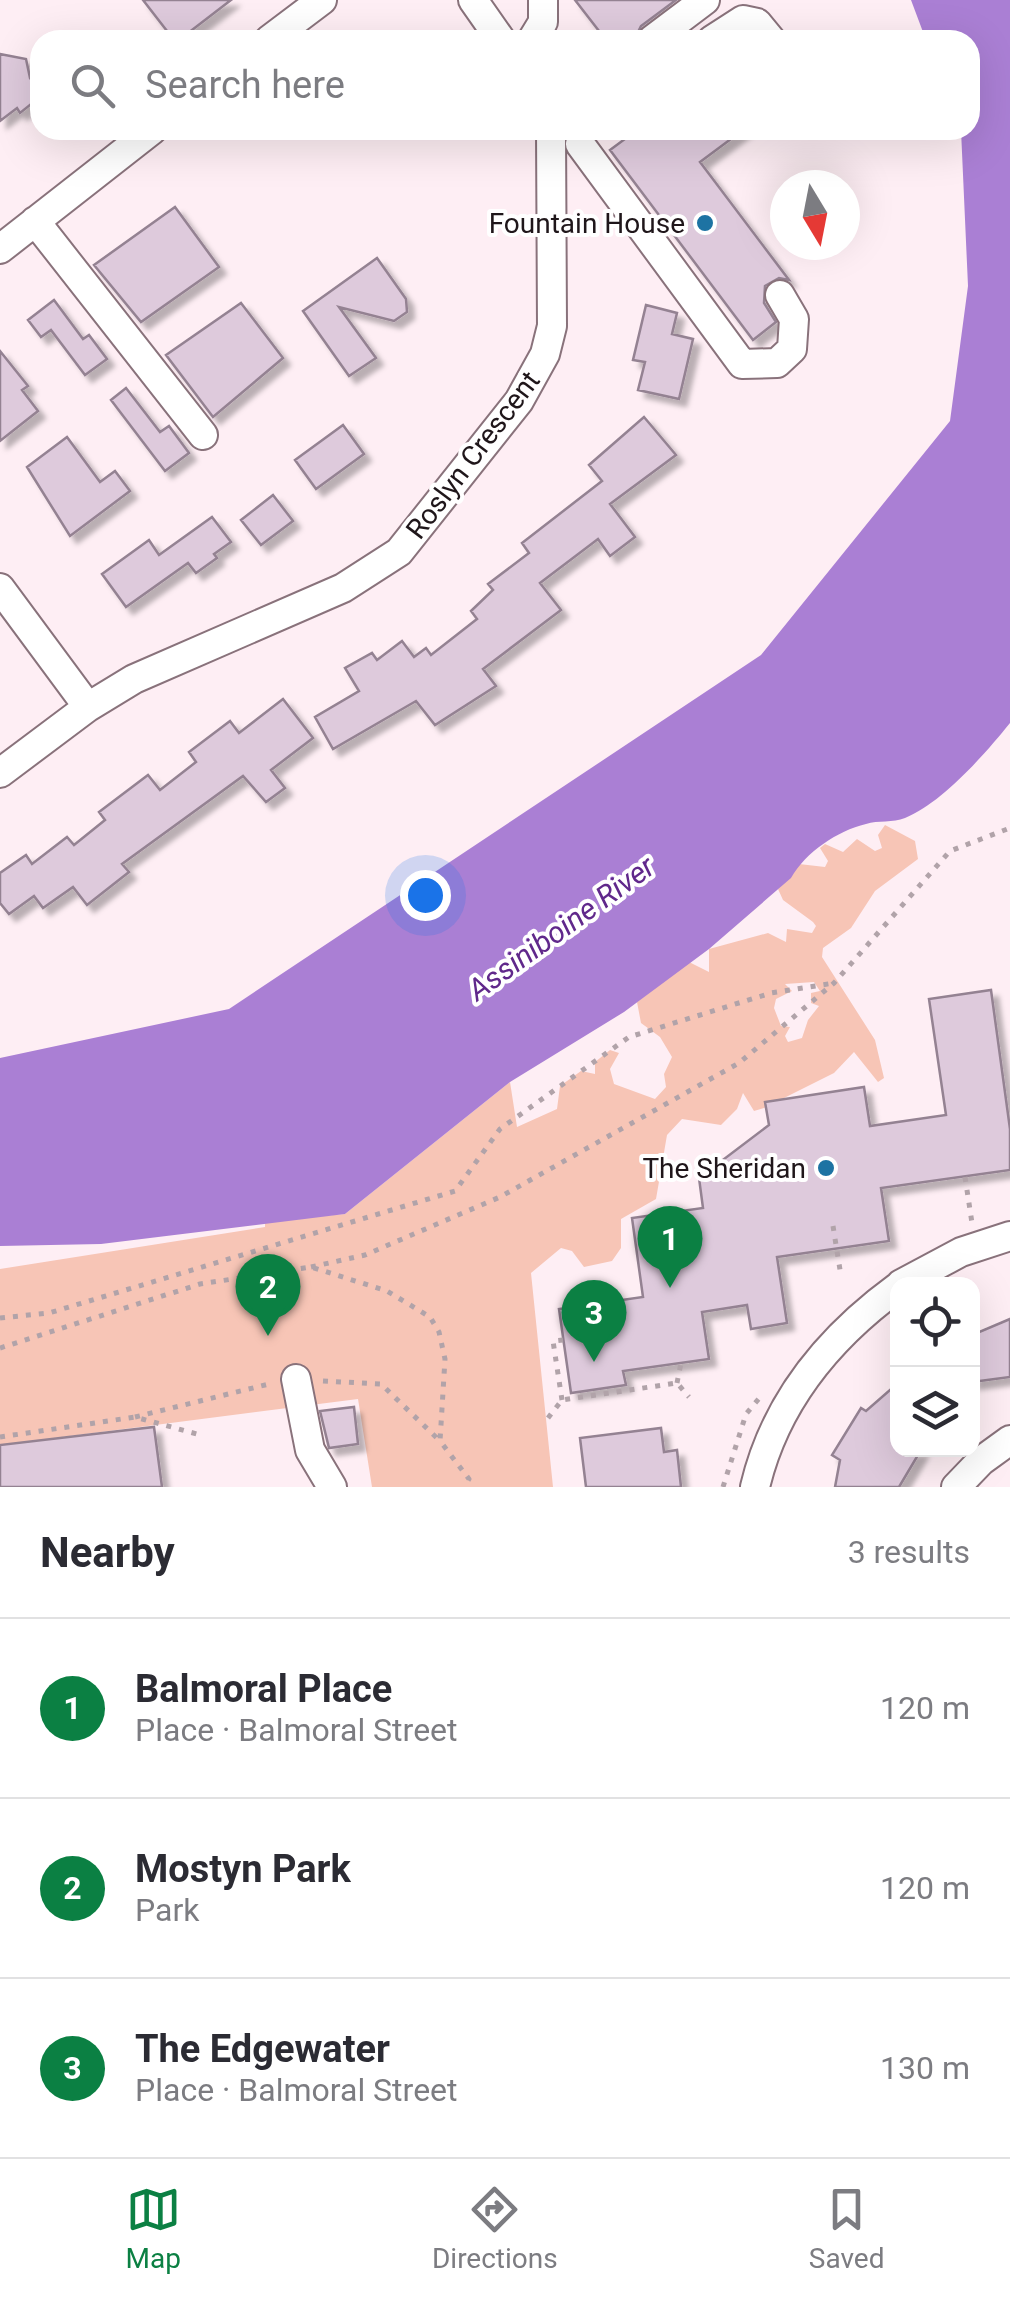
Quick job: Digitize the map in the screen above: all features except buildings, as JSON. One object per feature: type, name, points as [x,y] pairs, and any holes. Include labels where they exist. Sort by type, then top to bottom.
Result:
[{"type":"street","points":[[282,30],[322,0]]},
{"type":"street","points":[[473,0],[494,30]]},
{"type":"street","points":[[538,30],[543,0]]},
{"type":"street","points":[[665,30],[705,0]]},
{"type":"street","points":[[728,30],[743,20],[758,23],[763,30]]},
{"type":"street","points":[[0,249],[139,140]]},
{"type":"street","name":"Roslyn Crescent","points":[[0,773],[88,707],[134,679],[363,578],[417,534],[520,401],[546,354],[570,140]]},
{"type":"street","points":[[572,140],[742,364],[776,364],[792,349],[794,319],[780,294]]},
{"type":"street","points":[[35,221],[203,435]]},
{"type":"street","points":[[0,588],[88,707]]},
{"type":"street","points":[[915,1277],[961,1252],[1010,1236]]},
{"type":"street","points":[[756,1487],[790,1397],[823,1352],[890,1294]]},
{"type":"street","points":[[296,1378],[310,1450],[332,1487]]},
{"type":"street","points":[[956,1487],[981,1460],[1010,1440]]},
{"type":"path","points":[[0,1348],[200,1284],[311,1268],[365,1254],[500,1196],[739,1063],[834,983],[950,851],[1010,828]]},
{"type":"path","points":[[0,1318],[49,1313],[455,1191],[500,1130],[629,1037],[771,993],[834,983]]},
{"type":"path","points":[[965,1176],[972,1230]]},
{"type":"path","points":[[834,1226],[841,1276]]},
{"type":"path","points":[[311,1268],[387,1291],[430,1317],[440,1332],[445,1359],[440,1441],[474,1487]]},
{"type":"path","points":[[562,1400],[554,1341],[563,1340]]},
{"type":"path","points":[[677,1383],[681,1362]]},
{"type":"path","points":[[548,1418],[562,1400],[677,1383]]},
{"type":"path","points":[[677,1383],[689,1397]]},
{"type":"path","points":[[0,1437],[135,1416],[197,1434]]},
{"type":"path","points":[[464,1487],[469,1479]]},
{"type":"shaded area","points":[[885,825],[915,841],[918,859],[875,891],[851,928],[823,948],[822,957],[875,1040],[884,1078],[878,1082],[854,1052],[834,1073],[764,1108],[754,1111],[743,1093],[737,1109],[721,1125],[682,1119],[667,1135],[656,1199],[621,1219],[621,1248],[612,1261],[584,1267],[572,1251],[561,1248],[531,1273],[553,1487],[372,1487],[358,1399],[0,1445],[0,1269],[265,1227],[265,1221],[345,1214],[510,1082],[517,1127],[557,1109],[560,1086],[581,1071],[595,1074],[595,1062],[610,1050],[619,1053],[610,1069],[614,1084],[655,1099],[666,1087],[664,1074],[672,1057],[660,1037],[641,1023],[637,1002],[689,962],[709,972],[709,949],[768,933],[786,942],[787,929],[812,933],[816,926],[813,922],[783,900],[778,889],[799,864],[825,867],[828,861],[820,848],[825,844],[843,852],[857,839],[875,851],[882,848],[878,835]],"holes":[[[814,982],[820,991],[811,993],[811,1003],[819,1006],[808,1020],[802,1038],[788,1042],[785,1036],[790,1027],[781,1026],[774,1008],[776,999],[792,991],[785,984]]]},
{"type":"water","name":"Assiniboine River","points":[[911,0],[1010,0],[1010,723],[976,763],[934,801],[905,818],[855,827],[823,844],[791,878],[709,949],[624,1012],[510,1082],[345,1214],[101,1244],[0,1246],[0,1058],[229,1009],[761,655],[950,421],[968,286],[961,140],[980,140],[980,30],[922,30]]},
{"type":"place","name":"Fountain House","points":[[705,223]]},
{"type":"place","name":"The Sheridan","points":[[826,1168]]},
{"type":"place","name":"Balmoral Place","points":[[670,1288]]},
{"type":"place","name":"Mostyn Park","points":[[268,1336]]},
{"type":"place","name":"The Edgewater","points":[[594,1362]]}]
